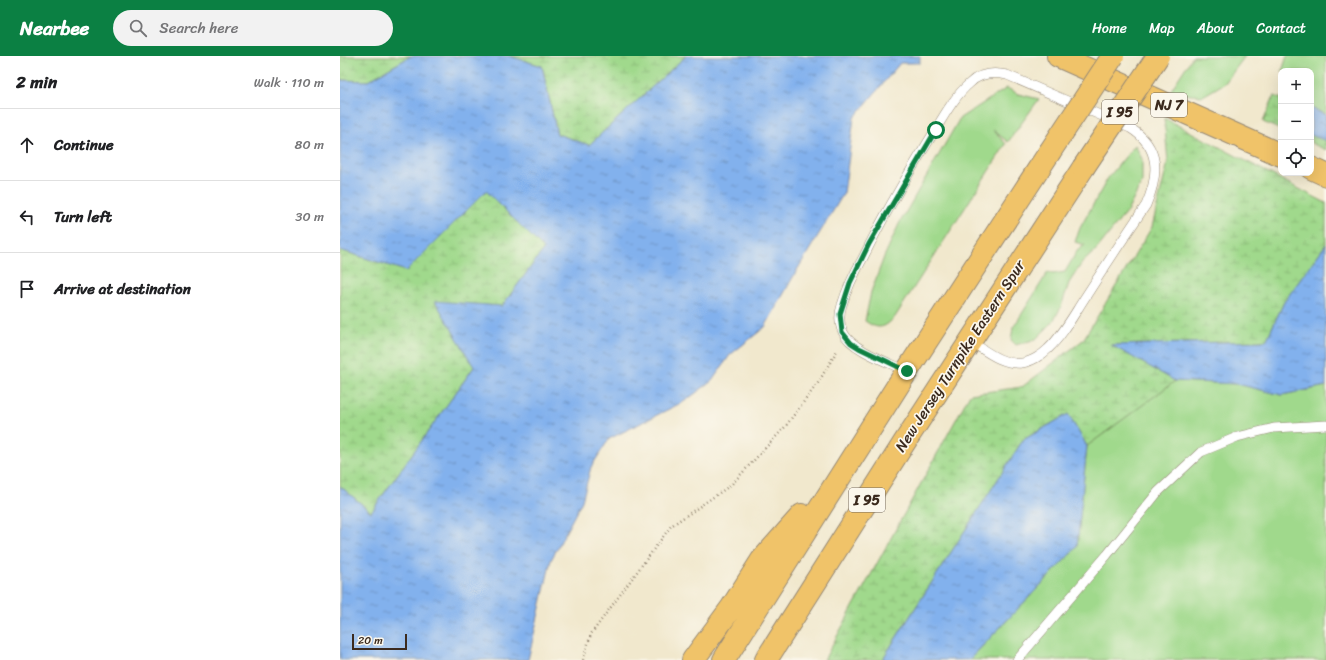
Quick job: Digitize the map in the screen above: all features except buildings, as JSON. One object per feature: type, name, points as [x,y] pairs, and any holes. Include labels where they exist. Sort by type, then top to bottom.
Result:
[{"type":"main road","name":"NJ 7","points":[[1058,56],[1278,154]]},
{"type":"main road","name":"I 95","points":[[724,660],[845,466],[1114,56]]},
{"type":"main road","name":"New Jersey Turnpike Eastern Spur","points":[[766,660],[970,341],[1158,56]]},
{"type":"main road","points":[[1314,169],[1326,175]]},
{"type":"main road","points":[[693,660],[732,607],[762,560],[845,466]]},
{"type":"lane","points":[[907,371],[851,343],[842,332],[840,314],[850,283],[884,217],[952,104],[969,83],[975,79],[987,74],[1000,73],[1123,125],[1137,133],[1144,139],[1152,153],[1155,162],[1154,182],[1146,205],[1049,348],[1031,360],[1022,363],[1012,363],[1002,361],[970,341]]},
{"type":"lane","points":[[1016,660],[1107,555],[1158,492],[1201,452],[1237,437],[1274,428],[1326,425]]},
{"type":"path","points":[[583,660],[591,634],[671,526],[731,485],[779,433],[818,383],[845,336]]},
{"type":"green space","points":[[340,56],[411,56],[368,81],[340,80]]},
{"type":"green space","points":[[509,56],[686,56],[589,145],[557,134],[542,66]]},
{"type":"green space","points":[[1193,56],[1245,56],[1225,83],[1203,96],[1169,93]]},
{"type":"green space","points":[[1287,56],[1326,56],[1326,115],[1314,109],[1314,68],[1283,68]]},
{"type":"green space","points":[[1007,88],[1018,94],[1039,99],[1008,142],[993,130],[1006,144],[895,317],[888,324],[881,327],[870,324],[865,321],[871,292],[884,257],[899,224],[960,118]]},
{"type":"green space","points":[[1274,96],[1278,97],[1278,129],[1263,122]]},
{"type":"green space","points":[[1314,109],[1326,115],[1326,150],[1314,144]]},
{"type":"green space","points":[[1164,118],[1326,203],[1326,244],[1284,302],[1266,341],[1112,345],[1175,381],[1087,446],[1068,414],[1023,440],[882,660],[824,660],[970,394],[1022,387],[1083,340],[1152,227],[1168,162]]},
{"type":"green space","points":[[1135,145],[1142,159],[1142,182],[1128,210],[1097,249],[1082,263],[1069,283],[1061,307],[1052,323],[1036,339],[1016,345],[1011,340],[1013,328],[1048,272],[1053,274],[1065,272],[1077,251],[1085,245],[1075,242],[1080,228],[1108,178]]},
{"type":"green space","points":[[486,191],[544,249],[502,306],[474,367],[371,512],[340,486],[340,250],[406,271]]},
{"type":"green space","points":[[1175,381],[1237,384],[1282,395],[1326,386],[1326,660],[969,660],[1077,547],[1087,446]]},
{"type":"water","points":[[411,56],[509,56],[542,66],[557,134],[589,145],[686,56],[920,56],[920,63],[900,63],[854,118],[844,193],[797,270],[765,327],[730,355],[712,381],[685,401],[609,439],[591,467],[582,501],[551,560],[528,660],[340,660],[340,486],[371,512],[474,367],[435,301],[502,306],[544,249],[486,191],[406,271],[340,250],[340,80],[368,81]]},
{"type":"water","points":[[1314,109],[1326,115],[1326,141],[1314,136]]},
{"type":"water","points":[[1326,244],[1326,386],[1282,395],[1237,384],[1175,381],[1111,345],[1266,341],[1284,302]]},
{"type":"water","points":[[1068,414],[1087,446],[1077,547],[969,660],[882,660],[1023,440]]},
{"type":"route","points":[[907,371],[851,343],[842,332],[840,314],[850,283],[869,244],[936,130]]}]
